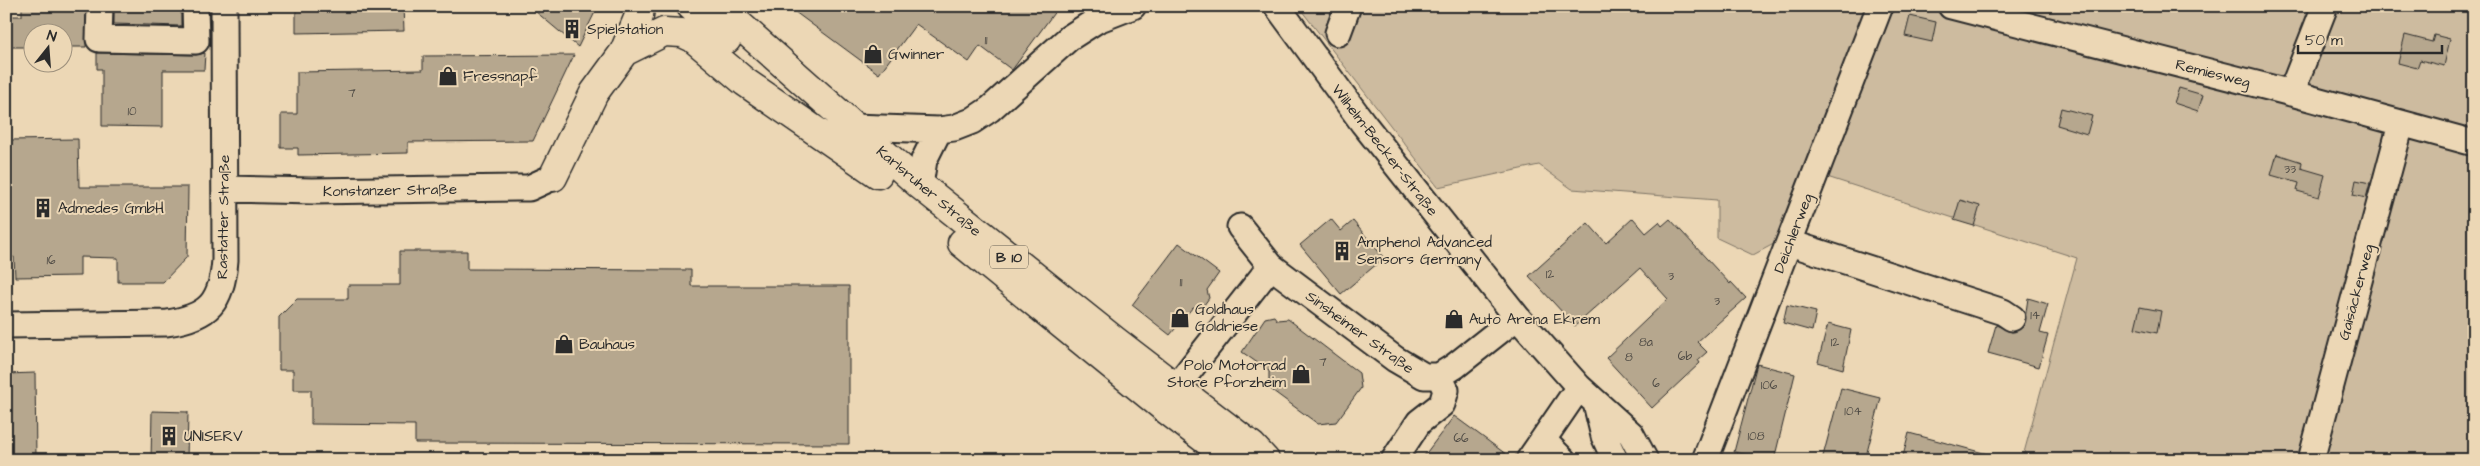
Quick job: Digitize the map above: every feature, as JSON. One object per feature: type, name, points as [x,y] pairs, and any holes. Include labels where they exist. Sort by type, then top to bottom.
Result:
[{"type":"main road","points":[[553,177],[594,93],[624,52],[639,16],[640,6]]},
{"type":"main road","name":"Karlsruher Straße","points":[[691,6],[878,174],[1172,399],[1252,446],[1265,460]]},
{"type":"main road","name":"Karlsruher Straße","points":[[718,6],[748,35],[920,185],[1057,295],[1172,399],[1232,460]]},
{"type":"main road","points":[[624,52],[664,32],[682,32],[753,87],[878,174]]},
{"type":"main road","points":[[1172,399],[1200,460]]},
{"type":"street","points":[[100,6],[99,39],[196,41],[195,6]]},
{"type":"street","name":"Rastatter Straße","points":[[6,324],[168,323],[190,320],[206,311],[219,295],[224,280],[224,6]]},
{"type":"street","points":[[738,6],[748,35]]},
{"type":"street","points":[[853,127],[939,130],[954,128],[972,121],[990,109],[1069,38],[1097,20],[1133,6]]},
{"type":"street","name":"Wilhelm-Becker-Straße","points":[[1277,6],[1363,124],[1517,317],[1588,395],[1614,416],[1631,434],[1645,460]]},
{"type":"street","points":[[1338,33],[1348,6]]},
{"type":"street","name":"Deichlerweg","points":[[1705,460],[1880,6]]},
{"type":"street","name":"Remiesweg","points":[[1951,6],[2291,93],[2474,143]]},
{"type":"street","points":[[2291,93],[2325,6]]},
{"type":"street","name":"Gaisäckerweg","points":[[2311,460],[2402,124]]},
{"type":"street","points":[[920,185],[924,160],[939,130]]},
{"type":"street","name":"Konstanzer Straße","points":[[225,189],[302,191],[529,188],[553,177]]},
{"type":"street","name":"Sinsheimer Straße","points":[[1240,227],[1271,266],[1417,374],[1432,377],[1438,376]]},
{"type":"street","points":[[1790,243],[2003,312],[2012,318]]},
{"type":"street","points":[[1172,399],[1271,266]]},
{"type":"street","points":[[1394,460],[1419,422],[1442,404],[1446,390],[1438,376],[1455,366],[1517,317]]},
{"type":"street","points":[[1563,460],[1536,450],[1588,395]]},
{"type":"street","name":"Wilhelm-Becker-Straße","points":[[1588,395],[1615,460]]},
{"type":"shaded area","points":[[1298,6],[1868,6],[1785,238],[1753,255],[1717,238],[1717,200],[1572,189],[1539,165],[1438,187]]},
{"type":"shaded area","points":[[1890,6],[2474,6],[2474,460],[2022,460],[2077,258],[1824,176]]},
{"type":"building","points":[[22,6],[86,6],[86,47],[72,47],[72,22],[22,22],[22,47],[6,47],[6,16],[22,16]]},
{"type":"building","points":[[114,6],[181,6],[181,26],[114,24]]},
{"type":"building","points":[[296,6],[403,6],[404,31],[296,33]]},
{"type":"building","name":"Spielstation","points":[[529,6],[598,6],[578,47]]},
{"type":"building","points":[[787,6],[1059,6],[1012,70],[980,46],[969,62],[916,24],[879,74]]},
{"type":"building","points":[[1910,16],[1936,22],[1932,42],[1905,36]]},
{"type":"building","points":[[2405,35],[2432,42],[2434,35],[2450,39],[2444,66],[2420,60],[2417,68],[2398,63]]},
{"type":"building","points":[[97,53],[196,55],[205,53],[204,70],[163,70],[163,127],[102,126],[102,69],[97,69]]},
{"type":"building","points":[[574,55],[533,141],[408,142],[408,153],[298,155],[298,148],[281,148],[281,114],[297,114],[297,72],[423,70],[423,56]]},
{"type":"building","points":[[2179,88],[2203,95],[2198,111],[2174,103]]},
{"type":"building","points":[[2061,108],[2092,116],[2087,134],[2057,125]]},
{"type":"building","points":[[78,139],[79,187],[188,187],[187,257],[163,282],[118,282],[118,258],[80,257],[80,276],[15,277],[14,257],[6,257],[6,160],[9,160],[9,140]]},
{"type":"building","points":[[2277,154],[2302,162],[2301,168],[2325,175],[2319,197],[2297,191],[2299,183],[2271,175]]},
{"type":"building","points":[[2356,180],[2370,183],[2366,198],[2353,195]]},
{"type":"building","points":[[1960,200],[1980,206],[1974,226],[1954,220]]},
{"type":"building","points":[[1633,218],[1646,233],[1659,222],[1662,226],[1670,219],[1730,284],[1731,282],[1746,298],[1697,342],[1707,352],[1698,360],[1700,363],[1652,408],[1606,358],[1668,299],[1640,268],[1575,326],[1529,276],[1588,223],[1606,243]]},
{"type":"building","name":"Amphenol Advanced Sensors Germany","points":[[1331,219],[1341,231],[1353,221],[1384,258],[1341,294],[1300,245]]},
{"type":"building","points":[[1179,243],[1219,273],[1207,290],[1209,298],[1201,309],[1193,307],[1170,335],[1132,305]]},
{"type":"building","name":"Bauhaus","points":[[400,251],[467,251],[467,269],[691,270],[691,286],[849,286],[849,444],[415,443],[415,425],[311,424],[311,390],[293,390],[293,370],[279,370],[279,317],[297,299],[348,299],[348,285],[400,285]]},
{"type":"building","points":[[2028,298],[2048,304],[2040,333],[2048,335],[2039,367],[1988,353],[1996,325],[2012,332],[2024,326]]},
{"type":"building","points":[[1787,305],[1816,312],[1812,331],[1783,323]]},
{"type":"building","points":[[2140,307],[2161,311],[2157,333],[2135,328]]},
{"type":"building","points":[[1274,316],[1277,320],[1288,319],[1359,373],[1361,388],[1336,422],[1318,424],[1269,388],[1269,371],[1242,352],[1265,318]]},
{"type":"building","points":[[1828,324],[1851,330],[1843,369],[1818,362]]},
{"type":"building","points":[[1757,364],[1795,374],[1774,460],[1734,452]]},
{"type":"building","points":[[35,373],[36,460],[6,460],[6,374]]},
{"type":"building","points":[[1841,388],[1881,398],[1865,460],[1822,460]]},
{"type":"building","name":"UNISERV","points":[[152,411],[188,412],[187,460],[151,460]]},
{"type":"building","points":[[1454,416],[1514,460],[1421,460]]},
{"type":"building","points":[[1909,433],[1991,455],[1990,460],[1902,460]]},
{"type":"place","name":"Spielstation","points":[[572,29]]},
{"type":"place","name":"Gwinner","points":[[873,54]]},
{"type":"place","name":"Fressnapf","points":[[448,76]]},
{"type":"place","name":"Admedes GmbH","points":[[43,208]]},
{"type":"place","name":"Amphenol Advanced Sensors Germany","points":[[1342,251]]},
{"type":"place","name":"Goldhaus Goldriese","points":[[1180,318]]},
{"type":"place","name":"Auto Arena Ekrem","points":[[1454,319]]},
{"type":"place","name":"Bauhaus","points":[[564,344]]},
{"type":"place","name":"Polo Motorrad Store Pforzheim","points":[[1301,374]]},
{"type":"place","name":"UNISERV","points":[[169,436]]}]
